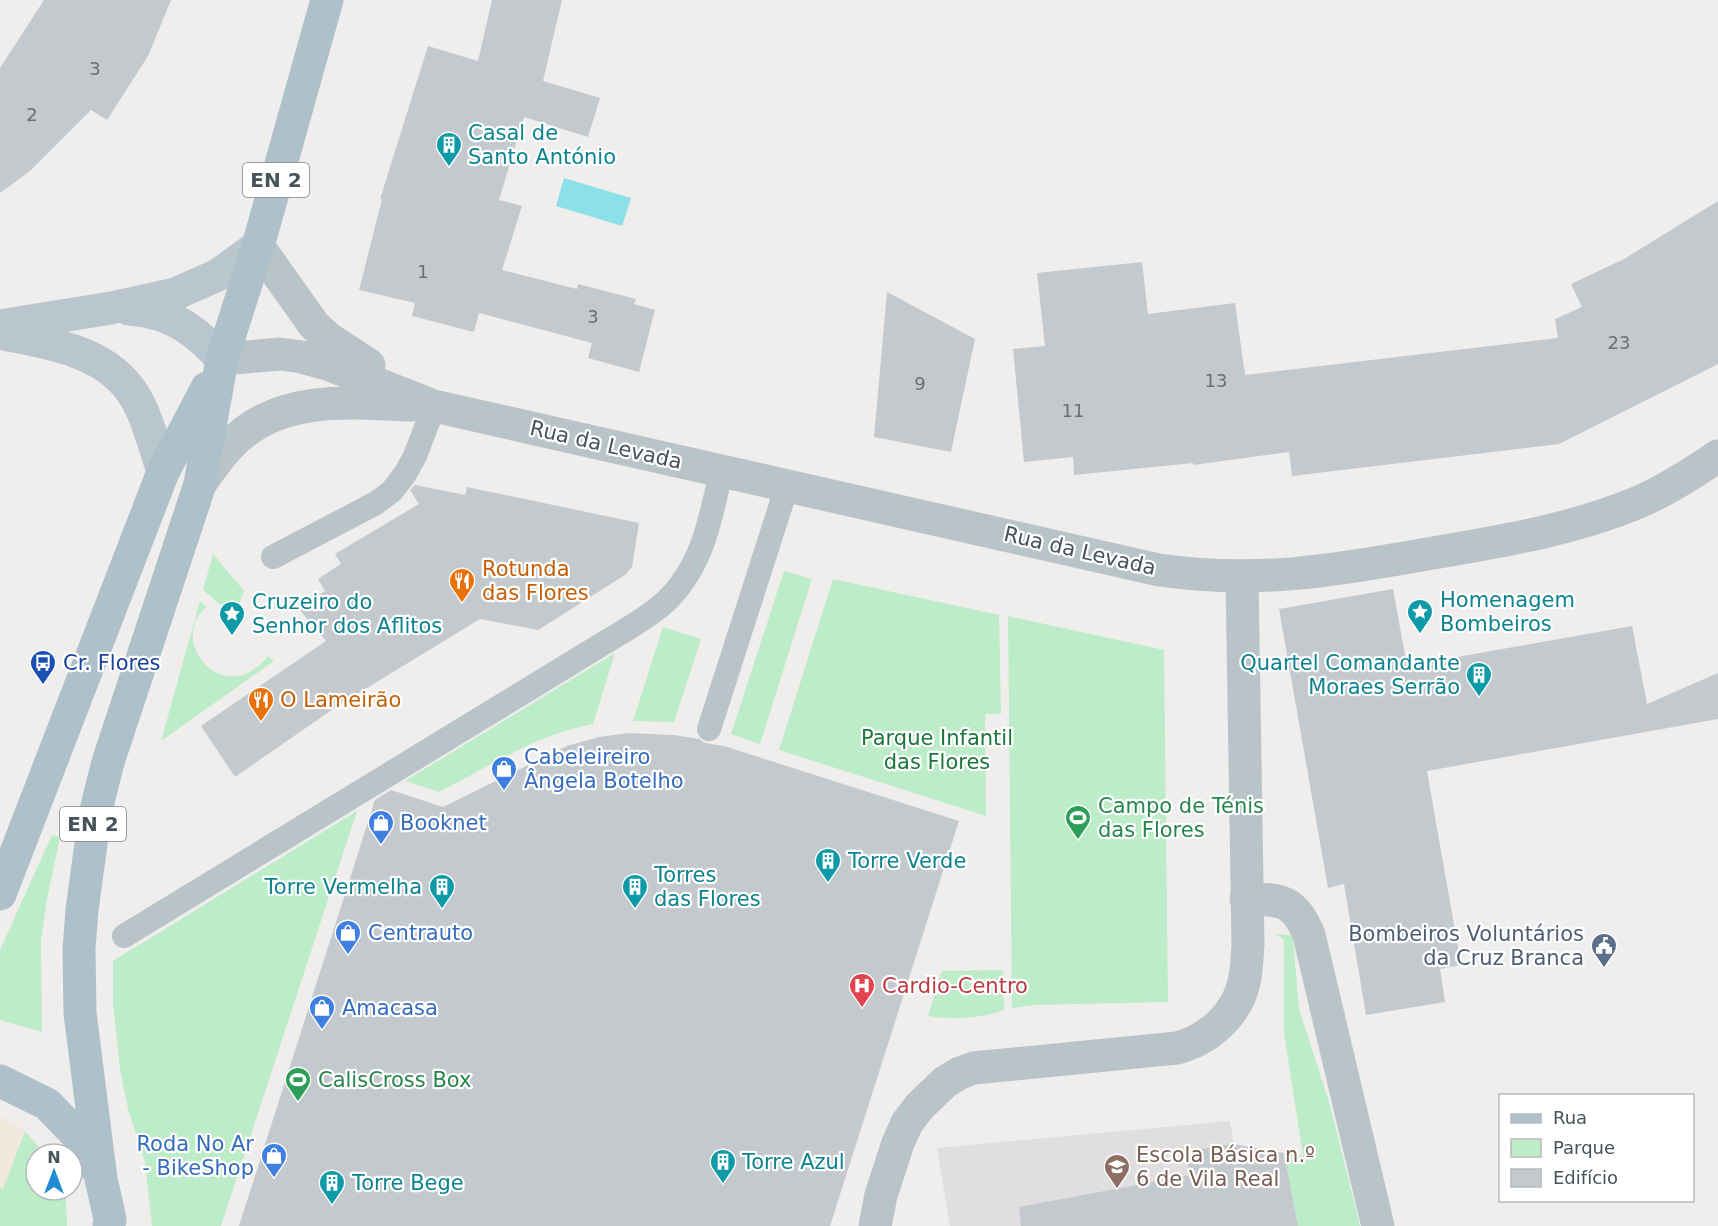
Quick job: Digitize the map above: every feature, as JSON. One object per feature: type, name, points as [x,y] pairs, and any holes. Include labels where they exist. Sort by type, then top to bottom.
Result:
[{"type":"main road","name":"EN 2","points":[[109,1226],[101,1179],[81,1013],[79,949],[83,890],[98,797],[200,484],[222,359],[258,246],[327,0]]},
{"type":"main road","points":[[0,326],[160,298],[190,288],[229,269],[258,246]]},
{"type":"main road","points":[[111,308],[166,316],[187,327],[222,359]]},
{"type":"main road","points":[[0,333],[68,348],[90,356],[115,372],[129,387],[140,406],[163,472]]},
{"type":"main road","name":"EN 2","points":[[0,894],[163,472],[222,359]]},
{"type":"main road","name":"EN 2","points":[[0,1081],[47,1104],[80,1138],[101,1179]]},
{"type":"street","points":[[258,246],[319,331],[344,350],[434,406]]},
{"type":"street","points":[[222,359],[280,354],[302,357],[327,364],[434,406]]},
{"type":"street","points":[[200,484],[217,460],[241,435],[261,421],[284,412],[300,407],[340,403],[434,406]]},
{"type":"street","name":"Rua da Levada","points":[[434,406],[1159,570],[1205,576],[1293,575],[1339,570],[1499,542],[1561,527],[1651,497],[1718,456]]},
{"type":"street","points":[[875,1226],[878,1205],[902,1132],[919,1107],[952,1077],[974,1068],[1169,1050],[1194,1042],[1212,1031],[1229,1015],[1244,984],[1248,945],[1242,577]]},
{"type":"street","points":[[1246,899],[1269,899],[1281,902],[1292,906],[1304,920],[1378,1226]]},
{"type":"lane","points":[[273,557],[376,503],[392,491],[415,456],[434,406]]},
{"type":"lane","points":[[124,936],[609,640],[662,604],[689,574],[699,555],[712,515],[721,471]]},
{"type":"lane","points":[[710,729],[787,486]]},
{"type":"shaded area","name":"Escola Básica n.º 6 de Vila Real","points":[[1230,1121],[1234,1144],[1284,1153],[1298,1226],[950,1226],[937,1148]]},
{"type":"green space","points":[[213,554],[244,591],[234,616],[203,590]]},
{"type":"green space","points":[[784,571],[812,579],[760,744],[731,734]]},
{"type":"green space","name":"Parque Infantil das Flores","points":[[833,579],[999,615],[1001,714],[985,714],[986,816],[779,750]]},
{"type":"green space","points":[[200,601],[206,607],[195,621],[193,637],[197,652],[206,665],[219,674],[235,676],[251,671],[268,656],[274,661],[161,741]]},
{"type":"green space","points":[[1008,616],[1164,650],[1168,1002],[1033,1005],[1012,1008]]},
{"type":"green space","points":[[663,627],[701,639],[674,722],[633,721]]},
{"type":"green space","points":[[615,653],[593,724],[533,743],[439,792],[405,781]]},
{"type":"green space","points":[[357,811],[221,1226],[152,1226],[145,1162],[128,1109],[120,1069],[113,1002],[113,961]]},
{"type":"green space","points":[[52,835],[60,837],[41,941],[42,1032],[0,1020],[0,950]]},
{"type":"green space","points":[[1276,934],[1290,935],[1293,939],[1299,1009],[1330,1105],[1360,1226],[1298,1226],[1284,1153],[1303,1156],[1284,1033],[1284,943],[1283,939]]},
{"type":"green space","points":[[1003,970],[1004,1010],[966,1018],[928,1016],[942,971]]},
{"type":"green space","points":[[25,1131],[35,1142],[24,1142],[24,1202],[66,1202],[67,1226],[0,1226],[0,1188],[3,1189]]},
{"type":"sand","points":[[0,1116],[25,1131],[3,1189],[0,1188]]},
{"type":"water","points":[[564,178],[631,198],[622,226],[556,206]]},
{"type":"building","points":[[44,0],[171,0],[148,56],[107,120],[91,110],[30,171],[0,193],[0,68]]},
{"type":"building","points":[[492,0],[562,0],[543,81],[600,98],[588,137],[524,117],[499,200],[522,206],[502,270],[577,289],[578,284],[636,299],[634,304],[655,310],[639,372],[588,358],[592,343],[479,313],[474,332],[412,316],[415,303],[359,290],[382,199],[380,199],[428,46],[478,61]]},
{"type":"building","points":[[1718,201],[1718,364],[1559,444],[1292,476],[1289,452],[1193,465],[1193,463],[1074,475],[1073,457],[1024,462],[1013,349],[1045,346],[1037,273],[1142,262],[1148,314],[1235,303],[1245,375],[1558,338],[1555,319],[1582,307],[1571,284],[1624,259]]},
{"type":"building","points":[[887,292],[975,339],[951,452],[874,437]]},
{"type":"building","points":[[415,485],[465,495],[467,487],[639,523],[632,567],[625,575],[538,630],[480,619],[339,705],[235,777],[201,726],[326,641],[298,608],[325,591],[318,579],[341,564],[335,554],[419,504],[410,490]]},
{"type":"building","points":[[1393,589],[1407,666],[1632,626],[1647,704],[1718,673],[1718,719],[1427,771],[1461,965],[1440,969],[1445,1002],[1366,1015],[1344,884],[1328,888],[1279,609]]},
{"type":"building","name":"Torres das Flores","points":[[629,733],[674,735],[699,739],[705,743],[724,746],[959,821],[830,1226],[239,1226],[375,800],[391,790],[443,807],[567,746],[599,737]]},
{"type":"building","points":[[1233,1144],[1284,1153],[1298,1226],[1021,1226],[1019,1207],[1190,1175],[1185,1152]]},
{"type":"place","name":"Casal de Santo António","points":[[449,168]]},
{"type":"place","name":"Rotunda das Flores","points":[[462,604]]},
{"type":"place","name":"Homenagem Bombeiros","points":[[1420,635]]},
{"type":"place","name":"Cruzeiro do Senhor dos Aflitos","points":[[232,637]]},
{"type":"place","name":"Cr. Flores","points":[[43,686]]},
{"type":"place","name":"Quartel Comandante Moraes Serrão","points":[[1479,698]]},
{"type":"place","name":"O Lameirão","points":[[261,723]]},
{"type":"place","name":"Cabeleireiro Ângela Botelho","points":[[504,792]]},
{"type":"place","name":"Campo de Ténis das Flores","points":[[1078,841]]},
{"type":"place","name":"Booknet","points":[[381,846]]},
{"type":"place","name":"Torre Verde","points":[[828,884]]},
{"type":"place","name":"Torre Vermelha","points":[[442,910]]},
{"type":"place","name":"Torres das Flores","points":[[635,910]]},
{"type":"place","name":"Centrauto","points":[[348,956]]},
{"type":"place","name":"Bombeiros Voluntários da Cruz Branca","points":[[1604,969]]},
{"type":"place","name":"Cardio-Centro","points":[[862,1009]]},
{"type":"place","name":"Amacasa","points":[[322,1031]]},
{"type":"place","name":"CalisCross Box","points":[[298,1103]]},
{"type":"place","name":"Roda No Ar - BikeShop","points":[[274,1179]]},
{"type":"place","name":"Torre Azul","points":[[723,1185]]},
{"type":"place","name":"Escola Básica n.º 6 de Vila Real","points":[[1117,1190]]},
{"type":"place","name":"Torre Bege","points":[[332,1206]]}]
